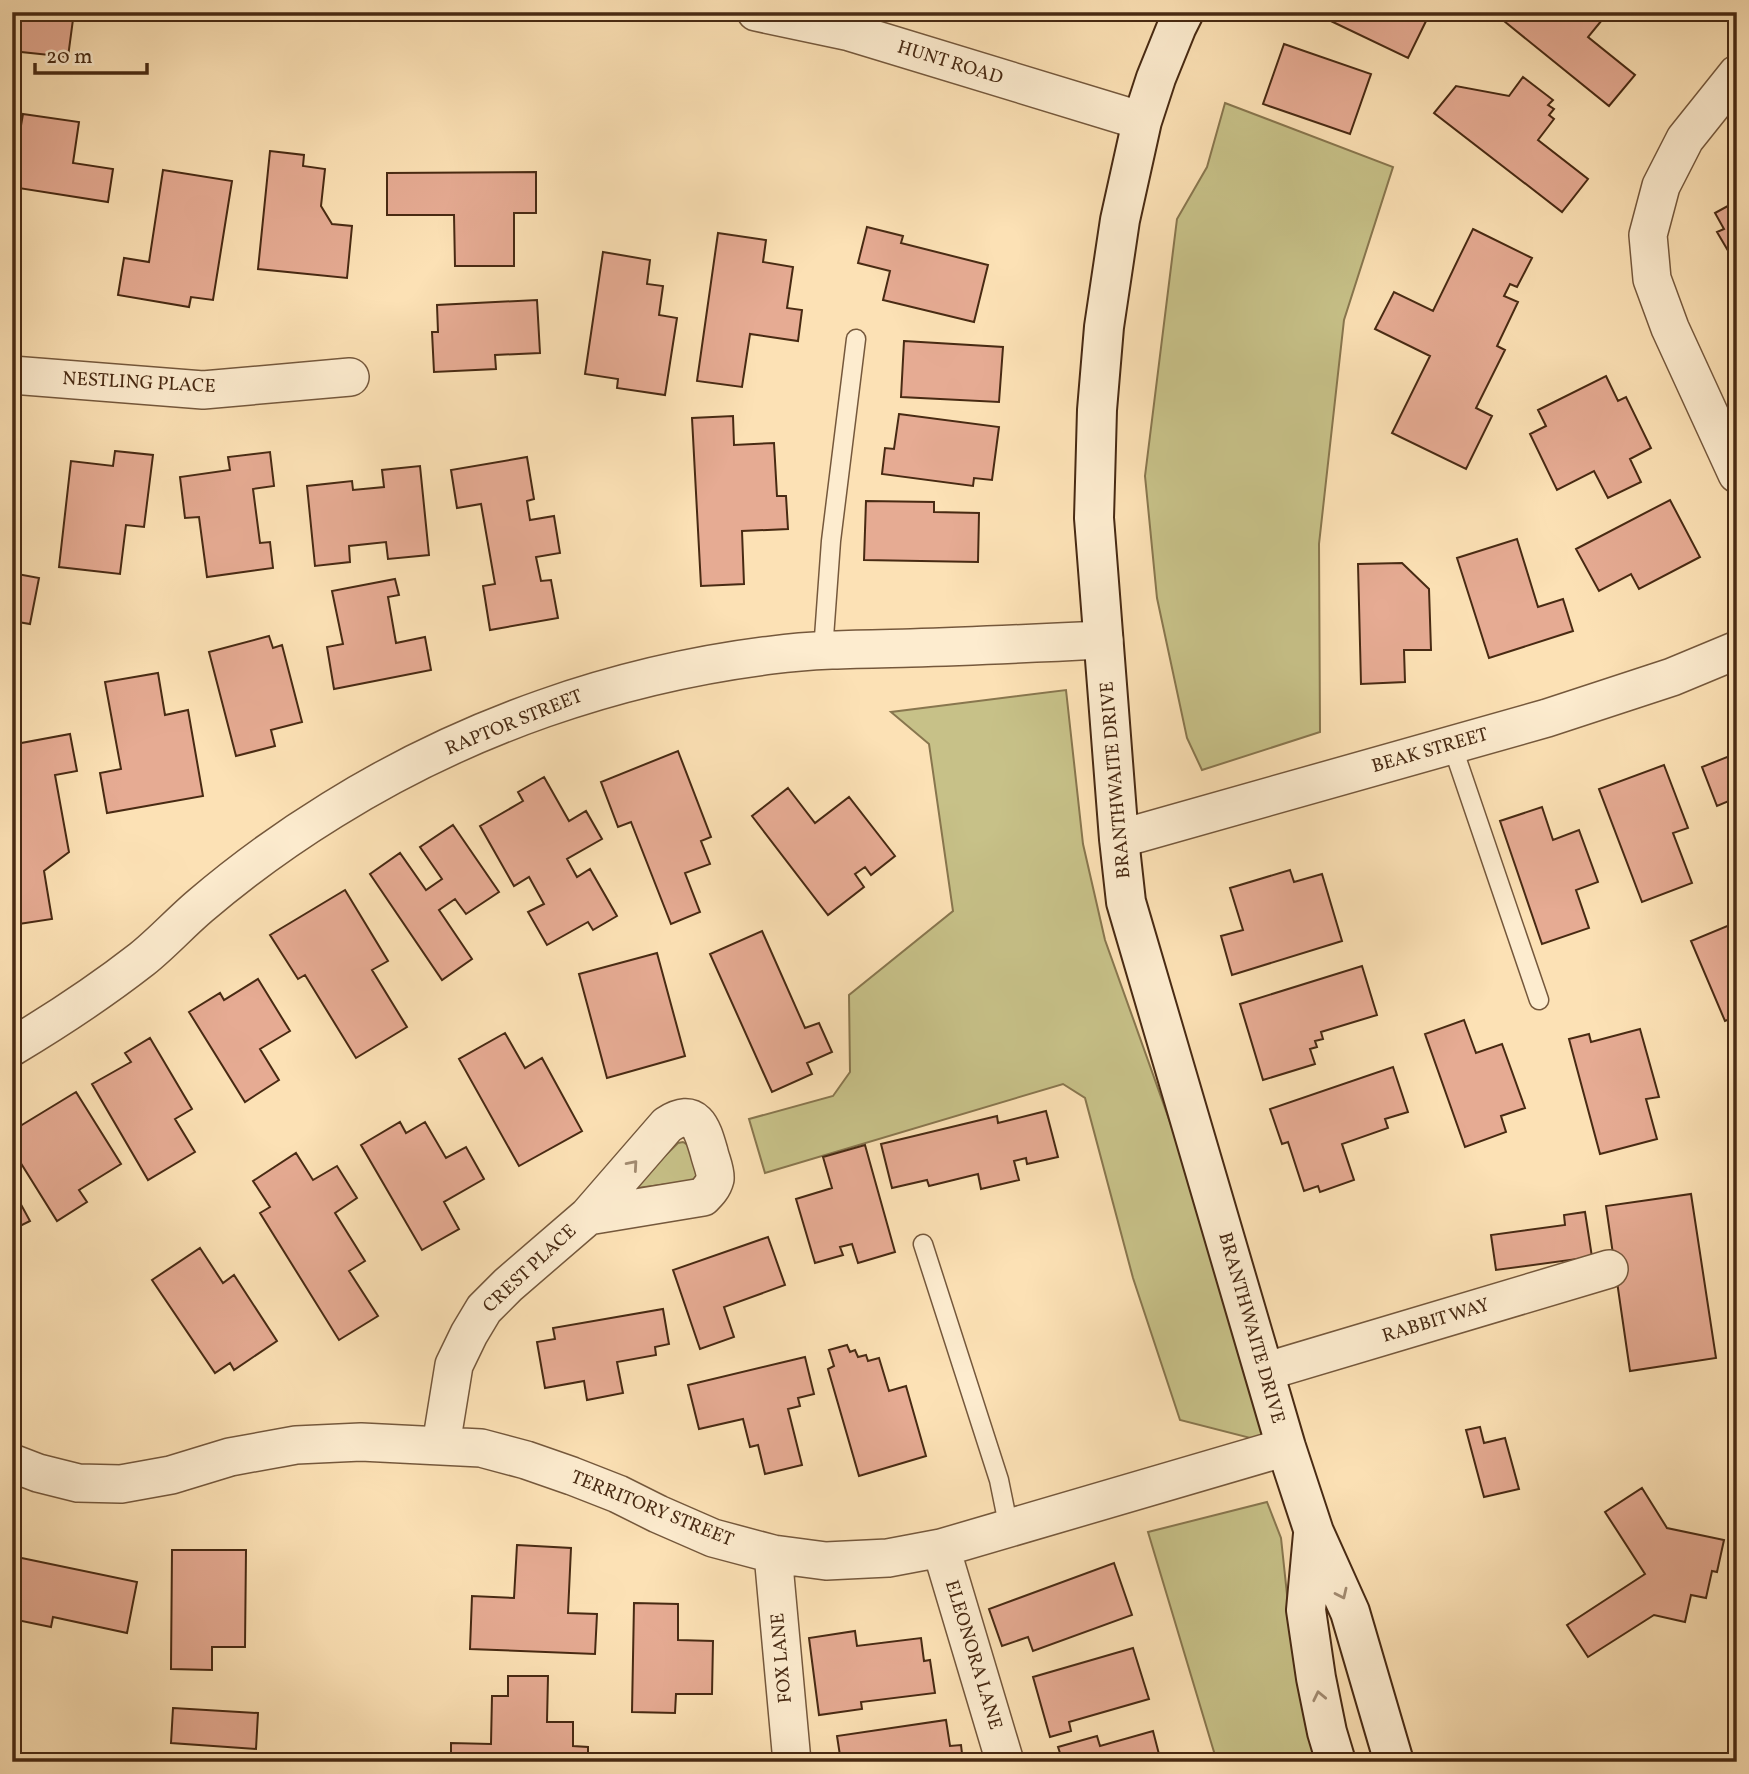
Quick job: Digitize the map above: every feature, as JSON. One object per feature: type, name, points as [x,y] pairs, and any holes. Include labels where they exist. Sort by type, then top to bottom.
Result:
[{"type":"street","name":"HUNT ROAD","points":[[757,12],[852,22],[1142,121]]},
{"type":"street","name":"BRANTHWAITE DRIVE","points":[[1184,12],[1156,78],[1142,121],[1120,220],[1104,327],[1097,410],[1094,518],[1126,902],[1286,1447],[1314,1532],[1350,1612],[1394,1762]]},
{"type":"street","points":[[1737,74],[1685,139],[1661,186],[1648,235],[1653,279],[1670,328],[1737,474]]},
{"type":"street","name":"NESTLING PLACE","points":[[12,375],[203,390],[350,377]]},
{"type":"street","name":"RAPTOR STREET","points":[[12,1047],[72,1011],[144,957],[200,906],[264,855],[332,810],[437,753],[518,718],[595,691],[665,674],[772,655],[1104,640]]},
{"type":"street","name":"BEAK STREET","points":[[1119,839],[1547,718],[1672,677],[1737,650]]},
{"type":"street","name":"CREST PLACE","points":[[441,1445],[454,1365],[484,1309],[588,1216]]},
{"type":"street","name":"RABBIT WAY","points":[[1264,1372],[1609,1269]]},
{"type":"street","name":"TERRITORY STREET","points":[[12,1463],[78,1483],[121,1485],[171,1475],[230,1457],[296,1445],[361,1442],[481,1448],[572,1476],[713,1538],[773,1554],[826,1561],[888,1558],[941,1548],[1286,1447]]},
{"type":"street","name":"BRANTHWAITE DRIVE","points":[[1314,1532],[1306,1610],[1316,1678],[1336,1762]]},
{"type":"street","name":"ELEONORA LANE","points":[[941,1548],[1005,1762]]},
{"type":"street","name":"FOX LANE","points":[[773,1554],[792,1762]]},
{"type":"lane","points":[[823,651],[831,541],[856,339]]},
{"type":"lane","points":[[1452,746],[1539,1000]]},
{"type":"lane","points":[[923,1244],[999,1480],[1009,1529]]},
{"type":"shaded area","points":[[1225,103],[1393,167],[1344,320],[1319,544],[1320,732],[1202,770],[1187,738],[1157,598],[1145,476],[1177,219],[1207,167]]},
{"type":"shaded area","points":[[1066,690],[1083,844],[1105,940],[1286,1447],[1180,1420],[1133,1278],[1085,1098],[1063,1084],[765,1173],[749,1119],[833,1096],[850,1072],[849,995],[953,911],[929,744],[891,712]]},
{"type":"shaded area","points":[[683,1142],[691,1147],[698,1173],[692,1181],[637,1188],[642,1178],[678,1143]]},
{"type":"shaded area","points":[[1267,1502],[1281,1538],[1289,1613],[1317,1762],[1217,1762],[1148,1532]]},
{"type":"building","points":[[12,12],[74,12],[68,57],[12,51]]},
{"type":"building","points":[[1312,12],[1416,12],[1427,19],[1408,58]]},
{"type":"building","points":[[1504,12],[1593,12],[1602,20],[1588,37],[1635,75],[1609,106],[1499,17]]},
{"type":"building","points":[[1284,44],[1371,74],[1350,134],[1263,104]]},
{"type":"building","points":[[1523,77],[1553,100],[1548,105],[1554,109],[1549,115],[1554,119],[1538,140],[1588,179],[1562,212],[1434,113],[1456,86],[1509,96]]},
{"type":"building","points":[[23,114],[79,122],[73,163],[113,169],[108,202],[12,187],[12,154],[16,154]]},
{"type":"building","points":[[270,151],[304,155],[303,166],[325,169],[321,206],[332,224],[352,226],[347,278],[258,269]]},
{"type":"building","points":[[163,170],[232,181],[213,300],[191,297],[189,307],[118,295],[124,258],[149,262]]},
{"type":"building","points":[[536,172],[536,213],[514,213],[514,266],[455,266],[454,215],[387,215],[387,173]]},
{"type":"building","points":[[1737,201],[1737,266],[1717,232],[1724,229],[1715,213]]},
{"type":"building","points":[[867,227],[903,236],[901,243],[988,265],[974,322],[883,300],[890,271],[858,263]]},
{"type":"building","points":[[1473,229],[1532,258],[1517,287],[1510,284],[1504,296],[1518,302],[1497,346],[1505,350],[1476,408],[1492,416],[1466,469],[1392,433],[1430,356],[1375,329],[1394,292],[1433,311]]},
{"type":"building","points":[[718,233],[766,240],[763,262],[793,267],[787,308],[802,310],[798,341],[750,334],[742,387],[697,381]]},
{"type":"building","points":[[603,252],[650,260],[647,284],[663,286],[659,315],[677,318],[665,395],[617,388],[618,379],[585,374]]},
{"type":"building","points":[[537,300],[540,353],[495,355],[496,369],[434,372],[432,332],[438,332],[437,305]]},
{"type":"building","points":[[904,341],[1003,347],[999,402],[901,397]]},
{"type":"building","points":[[1606,376],[1618,401],[1626,397],[1651,448],[1630,459],[1641,482],[1608,498],[1594,471],[1557,490],[1530,434],[1546,426],[1538,410]]},
{"type":"building","points":[[899,414],[999,427],[992,480],[974,478],[973,486],[882,474],[885,448],[894,449]]},
{"type":"building","points":[[733,416],[734,445],[774,443],[777,496],[786,496],[788,529],[742,531],[744,584],[701,586],[692,418]]},
{"type":"building","points":[[115,451],[153,455],[144,527],[126,525],[120,574],[59,567],[71,461],[113,466]]},
{"type":"building","points":[[270,452],[274,486],[253,489],[260,543],[270,542],[273,568],[207,577],[199,517],[185,518],[180,477],[230,470],[228,457]]},
{"type":"building","points":[[527,457],[534,499],[527,501],[530,520],[554,516],[560,553],[536,557],[541,581],[551,580],[558,618],[490,630],[483,586],[495,584],[481,504],[457,508],[451,470]]},
{"type":"building","points":[[420,466],[429,555],[388,559],[386,542],[349,546],[350,562],[315,566],[307,486],[352,481],[353,490],[384,487],[382,470]]},
{"type":"building","points":[[1670,500],[1700,557],[1639,589],[1631,574],[1599,591],[1576,549]]},
{"type":"building","points":[[866,501],[934,502],[934,512],[979,513],[978,562],[864,560]]},
{"type":"building","points":[[12,503],[16,504],[14,539],[12,539]]},
{"type":"building","points":[[1517,539],[1538,607],[1563,599],[1573,631],[1489,658],[1457,558]]},
{"type":"building","points":[[1402,563],[1429,589],[1431,650],[1404,650],[1405,682],[1361,684],[1358,564]]},
{"type":"building","points":[[12,573],[39,578],[30,624],[12,621]]},
{"type":"building","points":[[395,579],[399,595],[388,597],[396,643],[425,637],[431,670],[334,689],[327,647],[343,644],[332,591]]},
{"type":"building","points":[[269,636],[273,648],[282,645],[302,722],[271,730],[275,746],[236,756],[209,652]]},
{"type":"building","points":[[158,673],[165,715],[188,710],[203,796],[107,813],[100,773],[121,769],[105,682]]},
{"type":"building","points":[[18,729],[21,743],[70,734],[77,771],[55,775],[69,852],[44,871],[52,919],[12,925],[12,730]]},
{"type":"building","points":[[1737,738],[1737,816],[1731,800],[1717,806],[1702,767],[1735,754],[1730,740]]},
{"type":"building","points":[[678,751],[711,837],[701,841],[710,864],[685,873],[700,912],[671,924],[631,822],[618,827],[601,782]]},
{"type":"building","points":[[1664,765],[1688,828],[1673,833],[1692,883],[1642,902],[1599,789]]},
{"type":"building","points":[[544,777],[569,821],[586,811],[602,839],[567,859],[577,877],[590,869],[617,916],[593,930],[588,922],[547,945],[528,912],[544,904],[529,877],[514,886],[480,826],[523,801],[518,792]]},
{"type":"building","points":[[788,788],[815,823],[849,797],[895,856],[871,875],[865,867],[855,874],[864,887],[828,915],[752,816]]},
{"type":"building","points":[[1542,807],[1553,840],[1579,830],[1598,882],[1576,890],[1589,928],[1542,944],[1500,821]]},
{"type":"building","points":[[453,825],[499,892],[466,914],[455,899],[439,910],[472,959],[442,980],[370,874],[400,853],[426,890],[442,879],[420,847]]},
{"type":"building","points":[[1290,870],[1294,882],[1322,874],[1342,941],[1232,975],[1221,936],[1243,930],[1230,888]]},
{"type":"building","points":[[345,890],[388,961],[372,970],[407,1027],[356,1058],[305,975],[298,979],[270,935]]},
{"type":"building","points":[[1737,922],[1737,1016],[1725,1021],[1691,941]]},
{"type":"building","points":[[762,931],[805,1028],[819,1023],[832,1052],[807,1063],[812,1074],[772,1092],[710,954]]},
{"type":"building","points":[[657,953],[685,1056],[607,1078],[579,974]]},
{"type":"building","points":[[1362,966],[1377,1015],[1321,1032],[1323,1039],[1315,1041],[1317,1047],[1310,1049],[1315,1064],[1263,1080],[1240,1004]]},
{"type":"building","points":[[258,979],[290,1031],[260,1049],[279,1080],[245,1102],[189,1012],[220,993],[224,1000]]},
{"type":"building","points":[[1464,1020],[1476,1053],[1502,1044],[1525,1108],[1501,1116],[1506,1132],[1465,1147],[1425,1034]]},
{"type":"building","points":[[1640,1029],[1659,1097],[1646,1099],[1657,1139],[1600,1154],[1569,1039],[1589,1034],[1591,1042]]},
{"type":"building","points":[[505,1033],[525,1068],[542,1058],[582,1131],[519,1166],[459,1059]]},
{"type":"building","points":[[150,1038],[192,1109],[175,1119],[195,1152],[148,1180],[92,1084],[131,1062],[125,1053]]},
{"type":"building","points":[[1393,1067],[1408,1112],[1385,1119],[1388,1128],[1342,1144],[1354,1180],[1320,1192],[1318,1186],[1304,1191],[1288,1142],[1282,1144],[1270,1109]]},
{"type":"building","points":[[76,1092],[121,1164],[79,1190],[87,1202],[57,1221],[12,1149],[12,1131]]},
{"type":"building","points":[[1046,1111],[1058,1157],[1027,1164],[1026,1158],[1014,1161],[1019,1180],[981,1189],[978,1174],[929,1186],[927,1180],[892,1188],[881,1144],[997,1116],[998,1123]]},
{"type":"building","points":[[400,1122],[406,1133],[425,1122],[446,1158],[466,1147],[484,1179],[444,1202],[459,1229],[422,1250],[361,1145]]},
{"type":"building","points":[[865,1145],[895,1252],[858,1263],[852,1244],[840,1247],[843,1255],[815,1263],[796,1199],[832,1188],[823,1157]]},
{"type":"building","points":[[296,1153],[313,1180],[337,1166],[357,1198],[335,1213],[365,1261],[349,1271],[378,1316],[339,1340],[260,1213],[270,1207],[253,1181]]},
{"type":"building","points":[[12,1188],[30,1221],[12,1230]]},
{"type":"building","points":[[1691,1194],[1716,1358],[1630,1371],[1606,1206]]},
{"type":"building","points":[[1585,1212],[1592,1257],[1496,1270],[1491,1235],[1565,1225],[1564,1215]]},
{"type":"building","points":[[768,1237],[785,1285],[724,1307],[734,1337],[700,1349],[673,1270]]},
{"type":"building","points":[[200,1248],[223,1283],[234,1275],[277,1341],[234,1370],[230,1363],[215,1373],[152,1280]]},
{"type":"building","points":[[663,1309],[669,1344],[655,1347],[656,1355],[617,1362],[623,1393],[587,1400],[584,1381],[545,1388],[537,1342],[555,1339],[553,1328]]},
{"type":"building","points":[[847,1345],[850,1352],[855,1350],[858,1357],[866,1355],[868,1361],[879,1358],[889,1391],[906,1386],[926,1456],[859,1476],[828,1369],[834,1366],[829,1350]]},
{"type":"building","points":[[805,1357],[814,1394],[798,1398],[800,1406],[788,1409],[802,1465],[765,1474],[758,1445],[750,1447],[743,1419],[699,1429],[688,1385]]},
{"type":"building","points":[[1480,1427],[1484,1443],[1505,1438],[1519,1489],[1484,1497],[1466,1430]]},
{"type":"building","points":[[1642,1488],[1667,1528],[1724,1540],[1717,1572],[1712,1571],[1706,1598],[1691,1595],[1685,1622],[1654,1615],[1588,1657],[1567,1625],[1645,1574],[1605,1512]]},
{"type":"building","points":[[517,1545],[571,1548],[568,1613],[597,1614],[595,1654],[470,1649],[472,1596],[514,1598]]},
{"type":"building","points":[[172,1550],[246,1550],[245,1647],[212,1647],[212,1670],[171,1669]]},
{"type":"building","points":[[12,1556],[137,1582],[127,1633],[53,1617],[51,1627],[12,1619]]},
{"type":"building","points":[[1114,1563],[1132,1615],[1033,1651],[1028,1637],[1002,1646],[989,1609]]},
{"type":"building","points":[[634,1603],[678,1604],[678,1640],[713,1641],[712,1694],[676,1694],[675,1713],[632,1712]]},
{"type":"building","points":[[855,1631],[857,1646],[921,1638],[924,1661],[930,1660],[935,1693],[861,1702],[862,1709],[819,1715],[809,1638]]},
{"type":"building","points":[[1133,1648],[1149,1699],[1069,1722],[1071,1731],[1050,1737],[1033,1677]]},
{"type":"building","points":[[508,1676],[548,1676],[547,1722],[573,1722],[573,1746],[588,1747],[588,1762],[451,1762],[451,1743],[491,1744],[492,1696],[508,1696]]},
{"type":"building","points":[[173,1708],[258,1713],[256,1749],[171,1743]]},
{"type":"building","points":[[946,1720],[950,1746],[961,1745],[963,1762],[841,1762],[837,1736]]},
{"type":"building","points":[[1153,1731],[1161,1762],[1063,1762],[1058,1747],[1097,1736],[1100,1746]]}]
